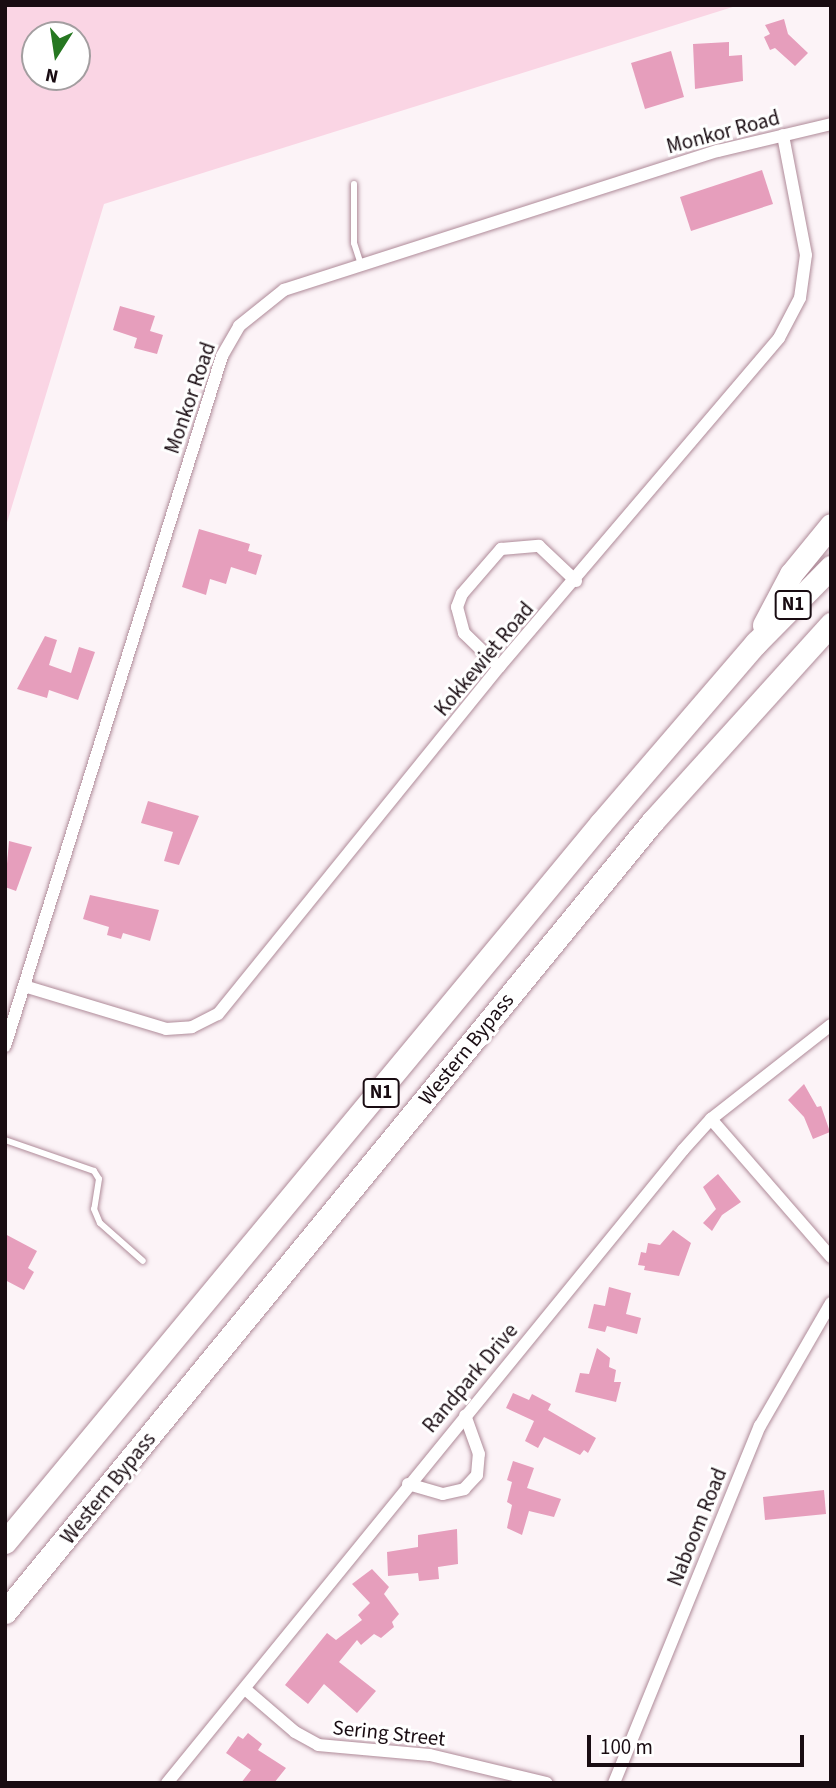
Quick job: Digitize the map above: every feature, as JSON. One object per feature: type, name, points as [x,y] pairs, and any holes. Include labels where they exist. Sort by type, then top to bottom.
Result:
[{"type":"highway","points":[[756,643],[790,574],[831,525]]},
{"type":"highway","name":"Western Bypass","points":[[5,1542],[756,643],[831,567]]},
{"type":"highway","name":"Western Bypass","points":[[5,1612],[653,821],[831,624]]},
{"type":"street","name":"Monkor Road","points":[[5,1046],[222,356],[239,326],[265,301],[284,290],[705,155],[831,124]]},
{"type":"street","name":"Kokkewiet Road","points":[[24,985],[166,1029],[192,1027],[218,1014],[499,667],[576,581],[755,368],[794,311],[804,281],[805,242],[783,135]]},
{"type":"street","points":[[499,667],[464,633],[457,607],[462,594],[501,549],[539,546],[576,581]]},
{"type":"street","name":"Randpark Drive","points":[[167,1783],[408,1483],[712,1119],[831,1025]]},
{"type":"street","points":[[712,1119],[831,1257]]},
{"type":"street","name":"Naboom Road","points":[[616,1779],[760,1426],[831,1303]]},
{"type":"street","points":[[408,1483],[443,1494],[464,1489],[477,1475],[479,1454],[465,1415]]},
{"type":"street","name":"Sering Street","points":[[245,1689],[295,1732],[318,1745],[430,1755],[547,1783]]},
{"type":"lane","points":[[354,184],[354,243],[361,265]]},
{"type":"lane","points":[[5,1140],[94,1171],[99,1179],[94,1209],[100,1223],[143,1261]]},
{"type":"shaded area","points":[[5,5],[739,5],[104,204],[5,529]]},
{"type":"building","points":[[784,19],[788,34],[808,53],[795,66],[775,48],[770,50],[764,37],[770,34],[765,25]]},
{"type":"building","points":[[729,42],[729,56],[742,55],[743,81],[695,89],[693,44]]},
{"type":"building","points":[[671,51],[684,97],[645,109],[631,63]]},
{"type":"building","points":[[762,170],[773,204],[691,231],[680,197]]},
{"type":"building","points":[[120,306],[155,316],[150,331],[163,335],[157,354],[134,348],[137,338],[113,330]]},
{"type":"building","points":[[199,529],[250,544],[248,551],[262,555],[256,575],[231,567],[226,584],[210,579],[206,595],[182,587]]},
{"type":"building","points":[[45,636],[57,640],[49,665],[71,673],[79,647],[95,652],[78,700],[49,690],[47,698],[17,689]]},
{"type":"building","points":[[148,801],[199,816],[179,865],[164,861],[173,832],[141,823]]},
{"type":"building","points":[[9,841],[32,847],[16,891],[5,887]]},
{"type":"building","points":[[90,895],[159,910],[150,941],[123,933],[121,939],[107,935],[109,927],[83,919]]},
{"type":"building","points":[[804,1084],[817,1107],[821,1106],[830,1132],[813,1139],[804,1117],[788,1100]]},
{"type":"building","points":[[718,1174],[741,1202],[722,1215],[712,1231],[703,1223],[716,1209],[703,1187]]},
{"type":"building","points":[[673,1230],[691,1243],[679,1276],[644,1270],[645,1266],[638,1265],[641,1252],[646,1253],[648,1243],[660,1245]]},
{"type":"building","points":[[5,1234],[37,1251],[28,1268],[34,1272],[24,1290],[5,1280]]},
{"type":"building","points":[[609,1287],[631,1293],[626,1314],[641,1318],[637,1334],[607,1326],[605,1332],[588,1328],[594,1304],[605,1306]]},
{"type":"building","points":[[597,1348],[610,1358],[609,1367],[616,1370],[614,1382],[621,1382],[616,1402],[575,1392],[580,1373],[589,1374]]},
{"type":"building","points":[[513,1393],[529,1400],[532,1394],[551,1404],[548,1410],[596,1438],[588,1453],[584,1450],[580,1455],[544,1437],[538,1448],[525,1441],[534,1421],[506,1408]]},
{"type":"building","points":[[513,1461],[534,1468],[527,1488],[561,1499],[554,1517],[529,1511],[522,1535],[507,1528],[512,1505],[507,1502],[512,1482],[507,1480]]},
{"type":"building","points":[[824,1490],[826,1514],[765,1520],[763,1497]]},
{"type":"building","points":[[457,1529],[458,1564],[438,1567],[439,1579],[419,1581],[418,1573],[388,1576],[387,1552],[418,1547],[418,1535]]},
{"type":"building","points":[[372,1569],[389,1587],[384,1594],[399,1614],[392,1622],[394,1627],[381,1638],[374,1634],[361,1645],[357,1640],[339,1662],[376,1691],[357,1713],[324,1684],[308,1704],[285,1685],[327,1633],[336,1640],[362,1620],[358,1615],[370,1603],[352,1584]]},
{"type":"building","points":[[248,1733],[262,1744],[258,1750],[286,1768],[274,1783],[241,1783],[251,1770],[226,1753],[238,1736],[243,1739]]}]
